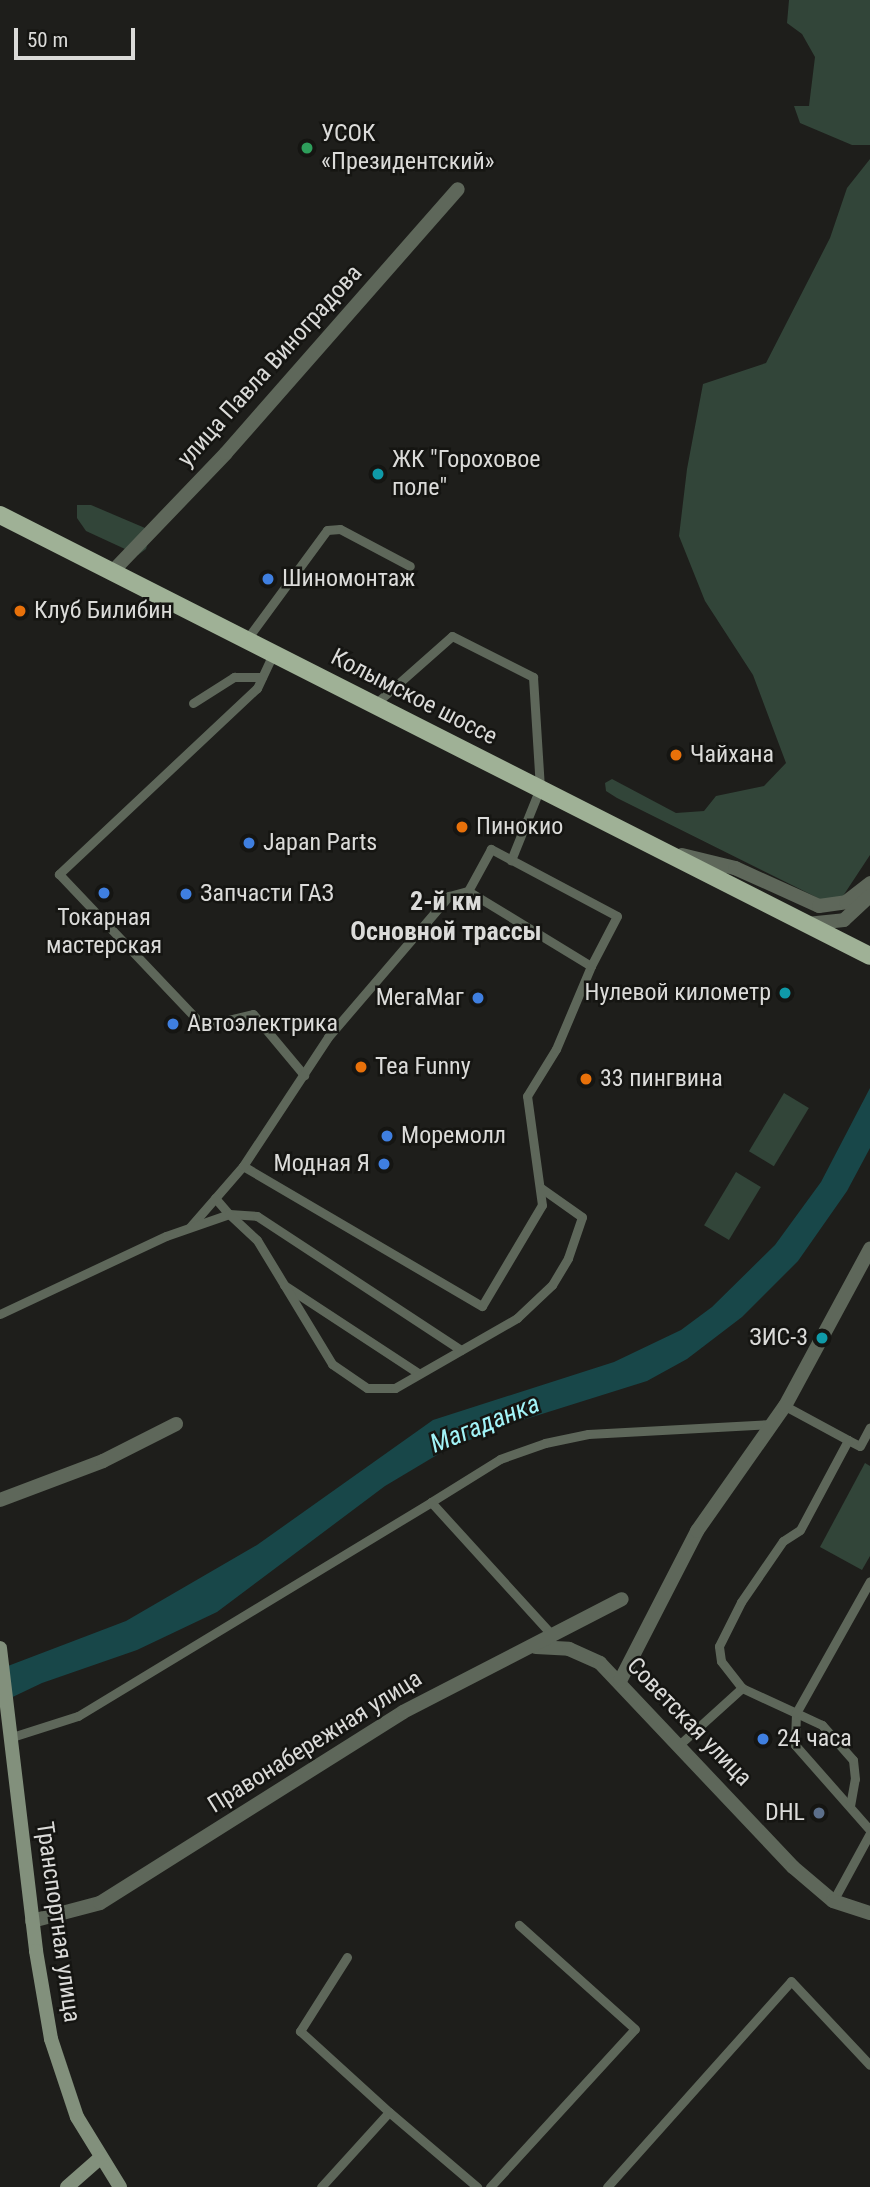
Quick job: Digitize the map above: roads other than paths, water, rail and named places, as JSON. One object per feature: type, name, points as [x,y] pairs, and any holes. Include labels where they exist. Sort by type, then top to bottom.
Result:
[{"type":"main road","name":"Колымское шоссе","points":[[0,515],[870,956]]},
{"type":"main road","name":"Транспортная улица","points":[[0,1648],[32,1921],[51,2039],[77,2117],[120,2187]]},
{"type":"main road","points":[[67,2187],[100,2158]]},
{"type":"street","name":"улица Павла Виноградова","points":[[113,571],[226,453],[458,188]]},
{"type":"street","points":[[656,848],[735,869],[820,906],[846,902],[870,883]]},
{"type":"street","points":[[806,924],[844,920],[870,896]]},
{"type":"street","points":[[620,1681],[697,1531],[785,1406],[870,1249]]},
{"type":"street","points":[[0,1500],[103,1461],[176,1424]]},
{"type":"street","name":"Правонабережная улица","points":[[32,1921],[100,1903],[404,1712],[622,1599]]},
{"type":"street","name":"Советская улица","points":[[523,1650],[545,1645],[569,1648],[600,1663],[680,1744],[793,1867],[833,1901],[870,1913]]},
{"type":"lane","points":[[247,639],[327,530],[340,529],[410,566]]},
{"type":"lane","points":[[374,705],[452,636],[533,677],[540,788],[511,860]]},
{"type":"lane","points":[[273,654],[257,688],[59,874],[204,1026],[253,1014],[304,1075]]},
{"type":"lane","points":[[193,703],[233,677],[262,677]]},
{"type":"lane","points":[[243,1166],[482,1307],[542,1205],[527,1096],[556,1049],[591,966],[617,916],[491,849],[468,891]]},
{"type":"lane","points":[[190,1227],[243,1166],[345,1016],[449,896],[468,891],[591,966]]},
{"type":"lane","points":[[215,1198],[257,1240],[332,1364],[367,1388],[395,1388],[517,1318],[552,1284],[568,1258],[582,1217],[541,1188]]},
{"type":"lane","points":[[0,1314],[190,1227],[229,1214],[257,1216],[461,1350]]},
{"type":"lane","points":[[282,1284],[418,1373]]},
{"type":"lane","points":[[785,1406],[860,1446],[869,1432]]},
{"type":"lane","points":[[12,1737],[78,1716],[500,1459],[545,1443],[588,1434],[773,1424]]},
{"type":"lane","points":[[848,1440],[800,1530],[776,1551],[741,1602],[719,1646],[721,1661],[742,1688],[822,1725],[853,1760],[850,1806]]},
{"type":"lane","points":[[431,1502],[552,1635]]},
{"type":"lane","points":[[833,1901],[870,1831],[794,1745],[796,1713],[870,1581]]},
{"type":"lane","points":[[680,1744],[742,1688]]},
{"type":"lane","points":[[490,2187],[635,2029],[519,1925]]},
{"type":"lane","points":[[347,1958],[300,2031],[388,2112],[477,2187]]},
{"type":"lane","points":[[607,2187],[791,1982],[870,2065]]},
{"type":"lane","points":[[321,2187],[388,2112]]},
{"type":"water","name":"Магаданка","points":[[870,1088],[870,1148],[847,1191],[798,1261],[742,1317],[687,1359],[647,1381],[510,1424],[447,1449],[385,1486],[217,1612],[137,1650],[42,1683],[0,1703],[0,1669],[126,1621],[257,1545],[433,1420],[614,1362],[681,1330],[712,1307],[775,1245],[821,1182]]},
{"type":"place","name":"УСОК «Президентский»","points":[[307,148]]},
{"type":"place","name":"ЖК \"Гороховое поле\"","points":[[378,474]]},
{"type":"place","name":"Шиномонтаж","points":[[268,579]]},
{"type":"place","name":"Клуб Билибин","points":[[20,611]]},
{"type":"place","name":"Чайхана","points":[[676,755]]},
{"type":"place","name":"Пинокио","points":[[462,827]]},
{"type":"place","name":"Japan Parts","points":[[249,843]]},
{"type":"place","name":"Токарная мастерская","points":[[104,893]]},
{"type":"place","name":"Запчасти ГАЗ","points":[[186,894]]},
{"type":"place","name":"Нулевой километр","points":[[785,993]]},
{"type":"place","name":"МегаМаг","points":[[478,998]]},
{"type":"place","name":"Автоэлектрика","points":[[173,1024]]},
{"type":"place","name":"Tea Funny","points":[[361,1067]]},
{"type":"place","name":"33 пингвина","points":[[586,1079]]},
{"type":"place","name":"Моремолл","points":[[387,1136]]},
{"type":"place","name":"Модная Я","points":[[384,1164]]},
{"type":"place","name":"ЗИС-3","points":[[822,1338]]},
{"type":"place","name":"24 часа","points":[[763,1739]]},
{"type":"place","name":"DHL","points":[[819,1813]]},
{"type":"district","name":"2-й км Основной трассы","points":[[446,917]]}]
